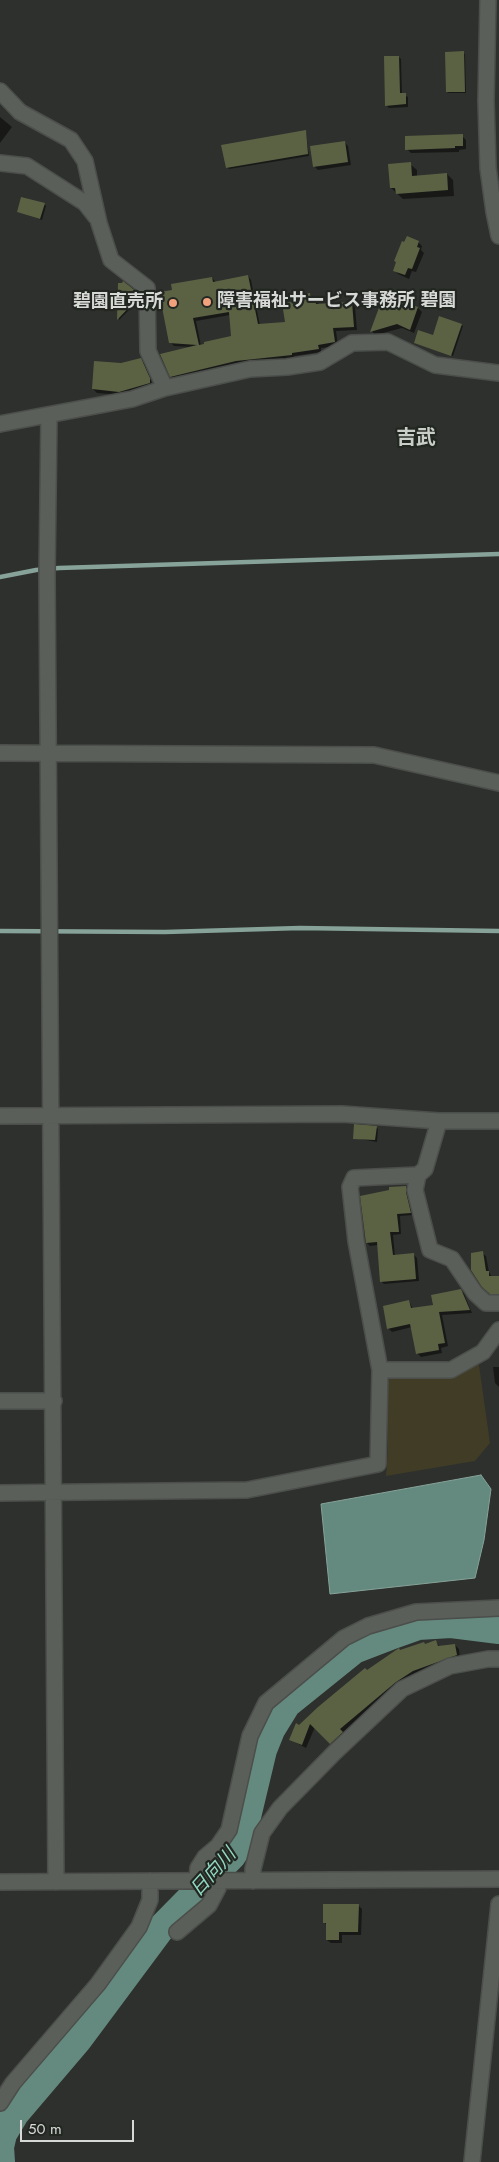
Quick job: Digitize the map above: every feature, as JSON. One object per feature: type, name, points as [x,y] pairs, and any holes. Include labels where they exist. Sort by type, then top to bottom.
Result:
[{"type":"street","points":[[488,0],[486,101],[488,168],[499,236]]},
{"type":"street","points":[[0,91],[20,112],[71,140],[85,161],[98,220],[111,260],[147,288],[148,352],[165,388]]},
{"type":"street","points":[[0,163],[27,166],[85,203],[98,220]]},
{"type":"street","points":[[0,424],[132,399],[165,388],[250,369],[287,367],[320,362],[352,343],[388,342],[435,365],[499,373]]},
{"type":"street","points":[[49,415],[47,570],[56,1882]]},
{"type":"street","points":[[0,754],[374,755],[499,783]]},
{"type":"street","points":[[0,1116],[342,1114],[439,1121],[499,1120]]},
{"type":"street","points":[[0,1493],[247,1490],[378,1464],[380,1370],[356,1241],[350,1187],[354,1178],[418,1175],[425,1169],[439,1121]]},
{"type":"street","points":[[418,1175],[415,1190],[430,1250],[452,1259],[475,1293],[486,1303],[499,1303]]},
{"type":"street","points":[[380,1370],[451,1370],[483,1352],[499,1330]]},
{"type":"street","points":[[0,1401],[54,1401]]},
{"type":"street","points":[[195,1881],[198,1868],[205,1857],[218,1846],[229,1830],[250,1736],[266,1703],[344,1638],[368,1626],[416,1612],[499,1608]]},
{"type":"street","points":[[253,1881],[253,1869],[262,1833],[280,1808],[335,1752],[402,1689],[450,1666],[488,1659],[499,1659]]},
{"type":"street","points":[[0,1882],[499,1879]]},
{"type":"street","points":[[0,2102],[98,1984],[139,1927],[150,1900],[150,1881]]},
{"type":"street","points":[[177,1932],[209,1905],[219,1882]]},
{"type":"street","points":[[472,2162],[499,1904]]},
{"type":"shaded area","points":[[474,1364],[479,1365],[490,1443],[475,1461],[386,1476],[388,1448],[386,1384],[392,1375]]},
{"type":"shaded area","points":[[481,1475],[491,1489],[484,1540],[475,1578],[330,1594],[321,1504]]},
{"type":"building","points":[[464,51],[465,92],[446,92],[445,52]]},
{"type":"building","points":[[384,56],[399,56],[400,93],[406,93],[406,104],[385,106]]},
{"type":"building","points":[[306,130],[308,154],[226,168],[221,145]]},
{"type":"building","points":[[463,134],[463,146],[405,150],[405,136]]},
{"type":"building","points":[[345,141],[348,162],[313,167],[310,146]]},
{"type":"building","points":[[411,162],[412,176],[447,173],[448,190],[396,194],[395,188],[390,188],[388,164]]},
{"type":"building","points":[[21,197],[45,203],[40,219],[17,212]]},
{"type":"building","points":[[407,236],[419,241],[417,247],[420,248],[412,269],[408,268],[405,275],[393,271],[396,262],[394,261],[402,241],[404,242]]},
{"type":"building","points":[[248,275],[258,324],[285,322],[282,303],[292,302],[293,296],[310,293],[311,298],[315,297],[316,304],[352,302],[354,327],[333,328],[335,342],[318,345],[319,349],[292,353],[292,355],[236,361],[170,377],[160,354],[197,345],[169,343],[159,292],[172,290],[171,284],[212,277],[213,282]],"holes":[[[229,312],[231,336],[204,342],[204,344],[199,345],[193,318]]]},
{"type":"building","points":[[123,281],[138,293],[138,298],[117,320],[118,283]]},
{"type":"building","points":[[383,297],[390,299],[390,297],[418,307],[410,330],[397,324],[370,332]]},
{"type":"building","points":[[439,316],[462,324],[451,356],[414,343],[418,330],[433,335]]},
{"type":"building","points":[[141,358],[150,378],[150,383],[119,392],[92,389],[94,361],[121,363]]},
{"type":"building","points":[[354,1124],[377,1126],[375,1140],[353,1139]]},
{"type":"building","points":[[406,1186],[411,1213],[397,1214],[399,1232],[390,1232],[393,1255],[414,1253],[416,1279],[380,1282],[377,1242],[366,1243],[360,1196],[389,1190],[389,1187]]},
{"type":"building","points":[[483,1251],[486,1271],[489,1271],[489,1276],[499,1276],[499,1294],[490,1294],[482,1287],[471,1270],[471,1253]]},
{"type":"building","points":[[461,1289],[470,1310],[439,1312],[445,1343],[438,1344],[439,1350],[416,1354],[410,1324],[387,1329],[383,1306],[409,1300],[411,1308],[433,1305],[431,1295]]},
{"type":"building","points":[[436,1640],[438,1646],[455,1644],[457,1655],[413,1671],[396,1682],[340,1729],[343,1732],[330,1744],[310,1724],[302,1745],[289,1740],[296,1723],[299,1725],[365,1668],[367,1670],[399,1648],[400,1650]]},
{"type":"building","points":[[323,1904],[359,1904],[358,1932],[339,1932],[339,1940],[326,1940],[326,1923],[323,1923]]},
{"type":"waterway","points":[[0,577],[59,568],[499,554]]},
{"type":"waterway","points":[[0,931],[165,932],[300,928],[499,931]]},
{"type":"waterway","name":"日向川","points":[[1,2162],[0,2147],[3,2134],[15,2114],[78,2040],[162,1927],[232,1856],[241,1842],[263,1750],[271,1730],[287,1704],[354,1650],[418,1626],[451,1624],[499,1630]]},
{"type":"place","name":"障害福祉サービス事務所 碧園","points":[[207,302]]},
{"type":"place","name":"碧園直売所","points":[[173,303]]},
{"type":"district","name":"吉武","points":[[416,439]]}]
